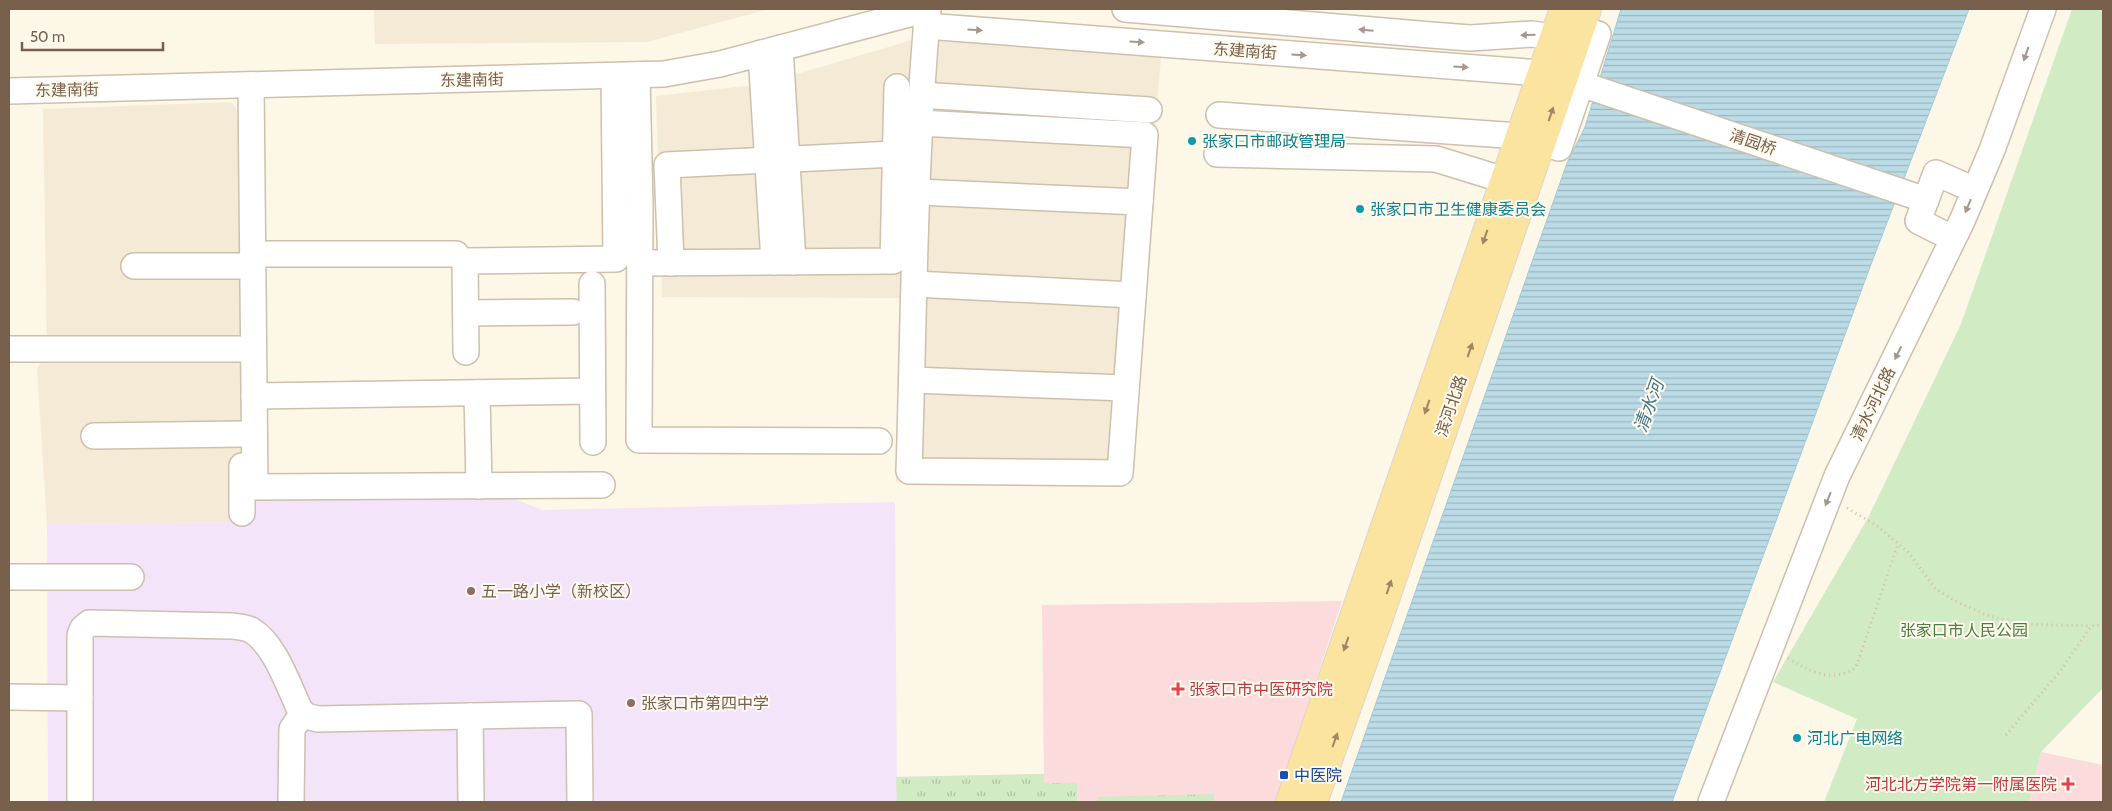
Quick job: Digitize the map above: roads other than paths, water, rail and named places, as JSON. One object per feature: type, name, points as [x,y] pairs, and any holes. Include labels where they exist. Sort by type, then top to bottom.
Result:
[{"type":"main road","name":"滨河北路","points":[[1290,802],[1377,555],[1515,183],[1540,142],[1576,27]]},
{"type":"main road","name":"滨河北路","points":[[1313,802],[1381,610],[1515,183]]},
{"type":"street","name":"东建南街","points":[[1125,9],[1470,38],[1532,34],[1576,27]]},
{"type":"street","name":"清水河北路","points":[[1711,802],[1837,476],[1962,221],[1992,150],[2043,9]]},
{"type":"street","name":"东建南街","points":[[9,91],[664,74],[720,64],[770,50],[927,15],[1561,79]]},
{"type":"street","points":[[920,123],[1145,134],[1120,473],[909,471],[920,123],[921,95],[927,15]]},
{"type":"street","points":[[770,50],[784,262]]},
{"type":"street","points":[[625,76],[640,206],[639,440],[879,441]]},
{"type":"street","points":[[466,352],[465,261],[616,259],[625,76]]},
{"type":"street","name":"清园桥","points":[[1561,79],[1928,217],[1936,173],[1962,184]]},
{"type":"street","points":[[242,513],[241,349],[247,260],[251,85]]},
{"type":"street","points":[[639,263],[893,261],[897,87]]},
{"type":"street","points":[[921,95],[1148,110]]},
{"type":"street","points":[[1219,115],[1540,142]]},
{"type":"street","points":[[671,263],[666,166],[895,154]]},
{"type":"street","points":[[1217,154],[1436,159],[1515,183]]},
{"type":"street","points":[[240,168],[254,396],[255,486],[602,485]]},
{"type":"street","points":[[918,192],[1140,202]]},
{"type":"street","points":[[134,266],[247,260],[456,254]]},
{"type":"street","points":[[592,284],[592,442]]},
{"type":"street","points":[[915,284],[1133,295]]},
{"type":"street","points":[[466,313],[573,312]]},
{"type":"street","points":[[9,349],[241,349]]},
{"type":"street","points":[[912,380],[1126,388]]},
{"type":"street","points":[[254,396],[592,391]]},
{"type":"street","points":[[477,393],[478,486]]},
{"type":"street","points":[[94,436],[242,434]]},
{"type":"street","points":[[9,577],[131,577]]},
{"type":"street","points":[[80,802],[80,635],[83,628],[89,623],[249,628],[269,646],[303,713],[306,716],[318,719],[579,714],[580,802]]},
{"type":"street","points":[[9,697],[80,698]]},
{"type":"street","points":[[291,802],[292,729],[303,713]]},
{"type":"street","points":[[470,716],[471,802]]},
{"type":"water","name":"清水河","points":[[1621,9],[1969,9],[1870,267],[1672,802],[1341,802],[1567,163],[1585,127]]},
{"type":"place","name":"张家口市邮政管理局","points":[[1192,141]]},
{"type":"place","name":"张家口市卫生健康委员会","points":[[1360,209]]},
{"type":"place","name":"五一路小学（新校区）","points":[[471,591]]},
{"type":"place","name":"张家口市中医研究院","points":[[1178,689]]},
{"type":"place","name":"张家口市第四中学","points":[[631,703]]},
{"type":"place","name":"河北广电网络","points":[[1797,738]]},
{"type":"place","name":"中医院","points":[[1284,775]]},
{"type":"place","name":"河北北方学院第一附属医院","points":[[2068,784]]},
{"type":"park label","name":"张家口市人民公园","points":[[1964,630]]}]
